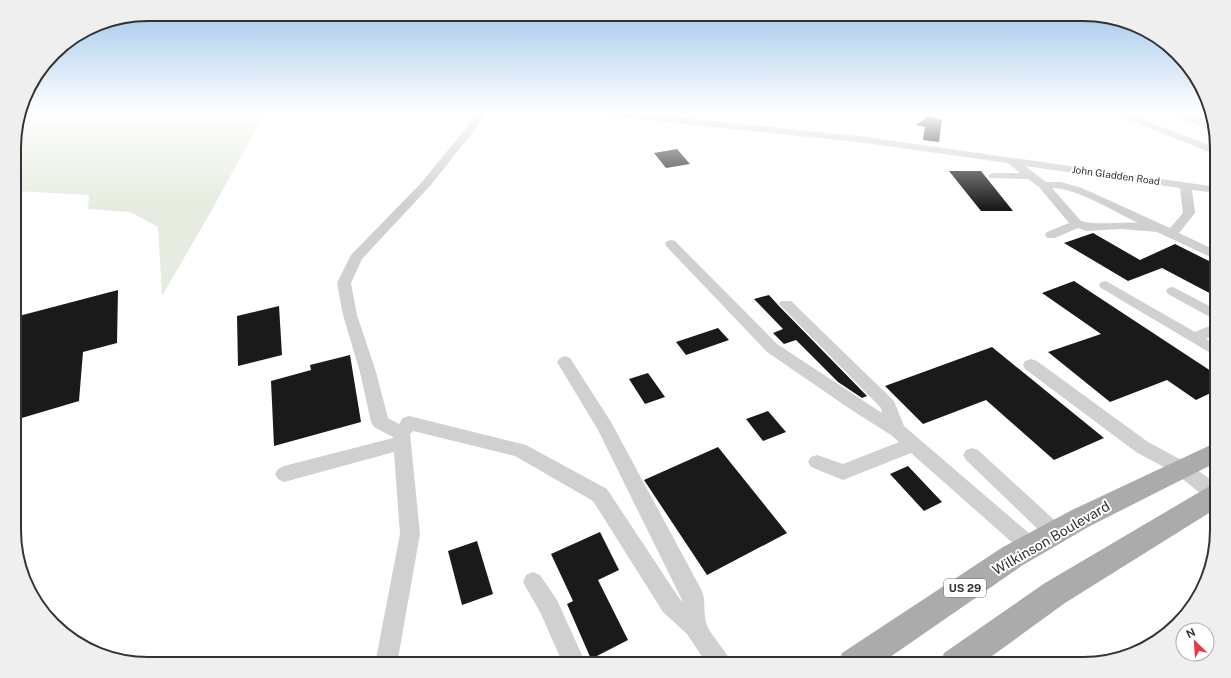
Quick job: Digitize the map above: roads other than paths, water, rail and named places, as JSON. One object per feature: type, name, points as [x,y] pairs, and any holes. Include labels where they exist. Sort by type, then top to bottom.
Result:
[{"type":"main road","name":"Wilkinson Boulevard","points":[[863,657],[1013,556],[1210,454]]},
{"type":"main road","points":[[965,657],[1055,593],[1210,499]]},
{"type":"street","points":[[402,438],[380,422],[368,372],[350,315],[344,283],[356,258],[426,184],[458,145]]},
{"type":"street","name":"John Gladden Road","points":[[900,145],[1210,189]]},
{"type":"street","points":[[1198,145],[1210,149]]},
{"type":"street","points":[[1196,154],[1210,159]]},
{"type":"street","points":[[1008,159],[1043,185],[1077,224]]},
{"type":"street","points":[[994,176],[1031,176]]},
{"type":"street","points":[[1043,185],[1062,185],[1078,190],[1210,253]]},
{"type":"street","points":[[1172,234],[1189,213],[1188,194],[1185,185]]},
{"type":"street","points":[[1052,235],[1077,224],[1086,226],[1122,225],[1159,228]]},
{"type":"street","points":[[671,244],[772,348],[859,407],[897,430],[1031,547]]},
{"type":"street","points":[[1106,285],[1210,348]]},
{"type":"street","points":[[1173,291],[1210,312]]},
{"type":"street","points":[[786,304],[888,405],[897,430]]},
{"type":"street","points":[[1194,338],[1210,331]]},
{"type":"street","points":[[565,362],[605,427],[694,598],[695,626]]},
{"type":"street","points":[[1032,365],[1142,447],[1181,468],[1210,490]]},
{"type":"street","points":[[387,657],[410,534],[402,438],[409,423],[520,450],[600,495],[671,605],[695,626],[713,657]]},
{"type":"street","points":[[284,474],[402,438]]},
{"type":"street","points":[[817,462],[843,472],[914,444]]},
{"type":"street","points":[[972,455],[1055,533]]},
{"type":"street","points":[[532,582],[549,607],[573,657]]}]
